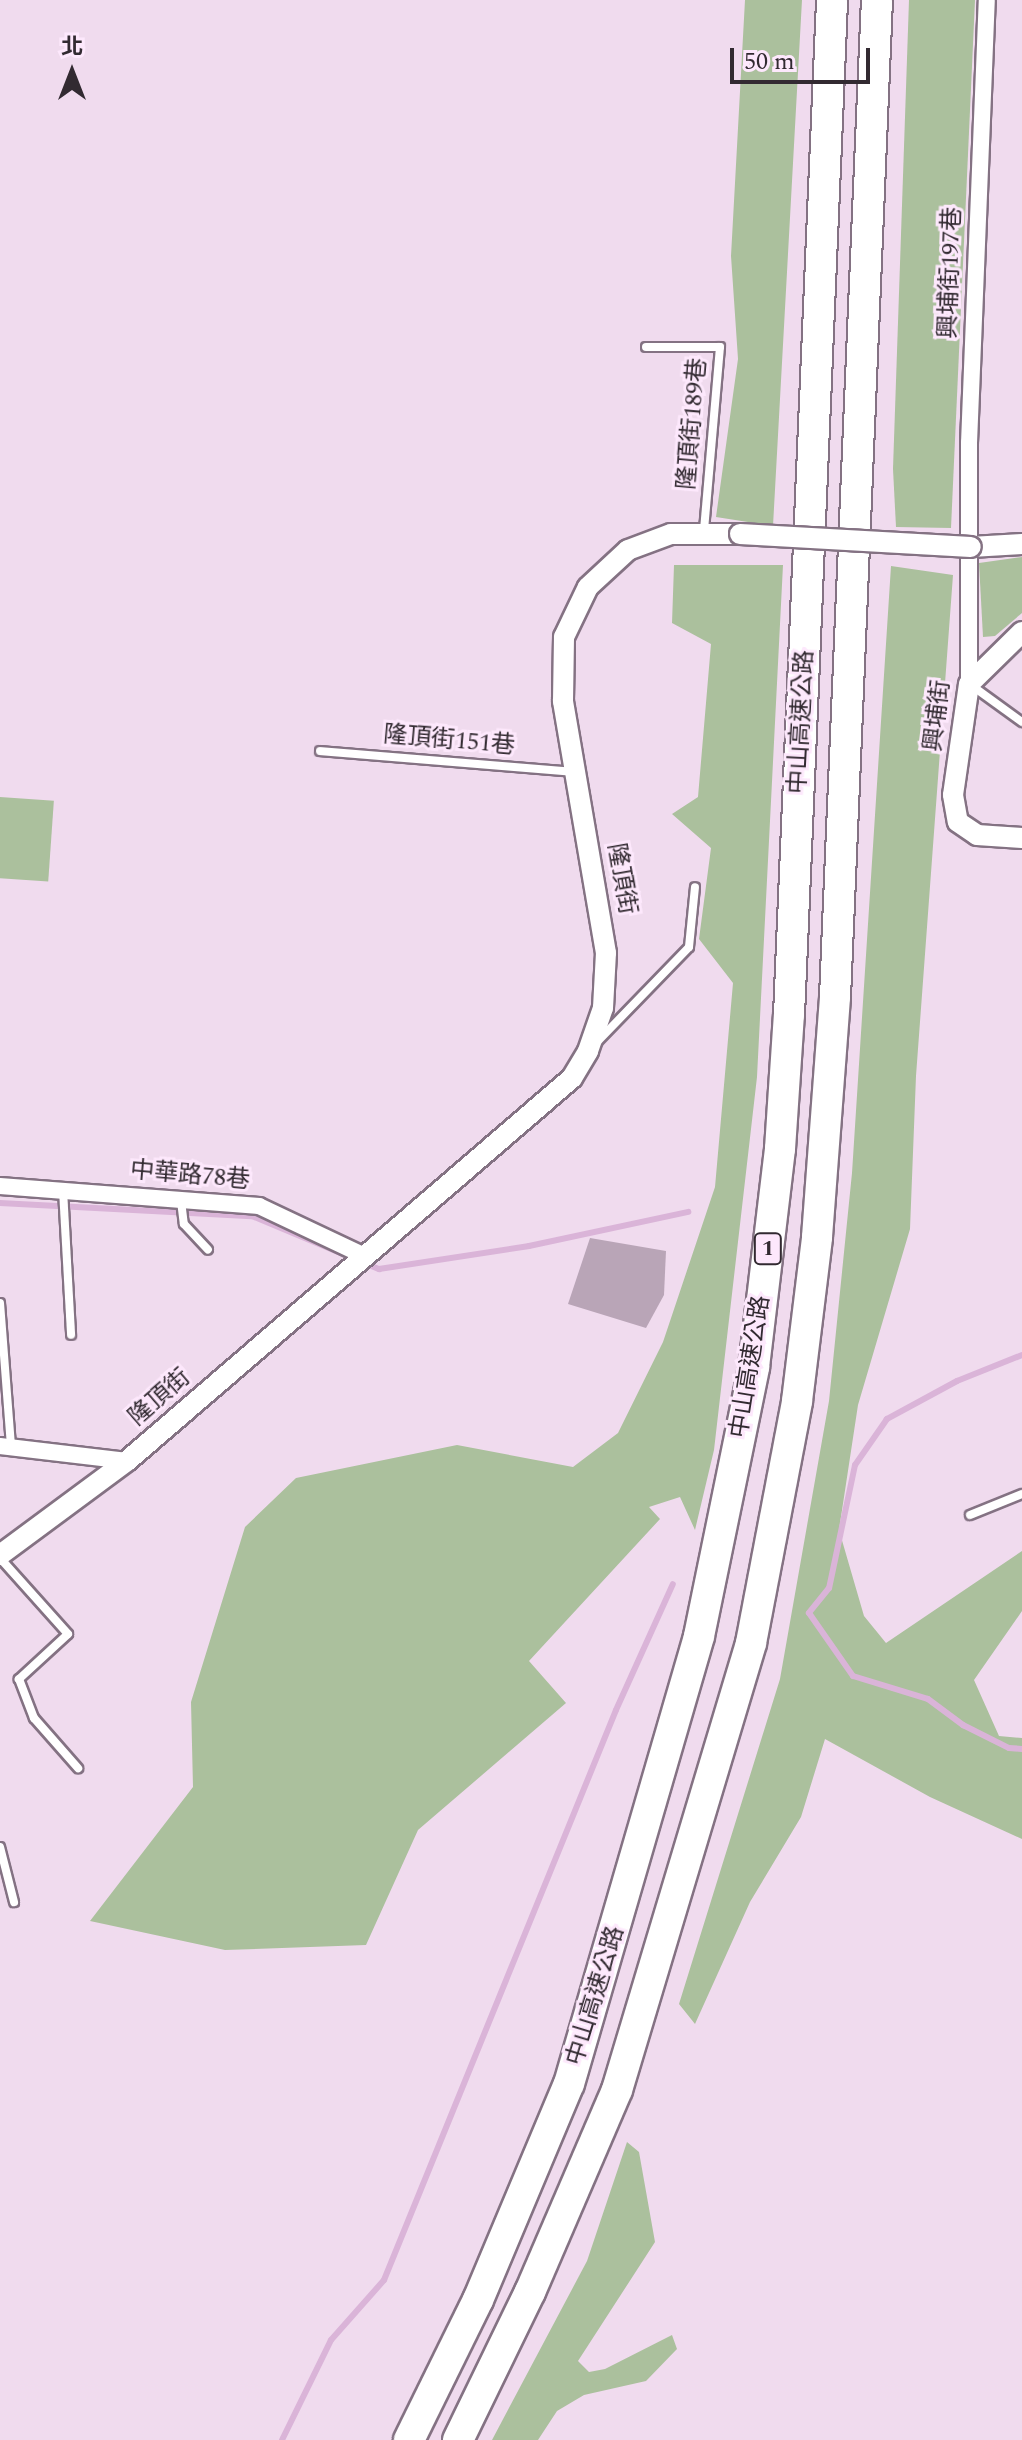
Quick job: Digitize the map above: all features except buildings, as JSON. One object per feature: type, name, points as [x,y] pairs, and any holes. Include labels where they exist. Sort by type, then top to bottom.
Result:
[{"type":"highway","name":"中山高速公路","points":[[409,2440],[478,2300],[569,2084],[699,1636],[754,1367],[780,1149],[789,1015],[832,0]]},
{"type":"highway","name":"中山高速公路","points":[[458,2440],[530,2292],[617,2090],[751,1643],[797,1401],[817,1237],[835,997],[877,0]]},
{"type":"street","name":"興埔街197巷","points":[[971,547],[969,443],[987,0]]},
{"type":"street","name":"隆頂街","points":[[0,1556],[127,1461],[572,1078],[588,1051],[603,1008],[606,953],[561,668],[574,609],[605,568],[628,550],[650,539],[704,530],[971,547],[1022,544]]},
{"type":"street","name":"興埔街","points":[[971,547],[969,684],[953,795],[958,822],[977,835],[1022,838]]},
{"type":"street","points":[[969,684],[1022,632]]},
{"type":"street","name":"中華路78巷","points":[[0,1186],[259,1206],[365,1256]]},
{"type":"street","points":[[5,1446],[127,1461]]},
{"type":"lane","name":"隆頂街189巷","points":[[646,347],[720,347],[704,530]]},
{"type":"lane","points":[[969,684],[1022,722]]},
{"type":"lane","name":"隆頂街151巷","points":[[320,751],[575,772]]},
{"type":"lane","points":[[588,1051],[689,947],[695,887]]},
{"type":"lane","points":[[63,1192],[71,1335]]},
{"type":"lane","points":[[181,1200],[184,1224],[208,1250]]},
{"type":"lane","points":[[0,1303],[5,1446]]},
{"type":"lane","points":[[970,1515],[1022,1494]]},
{"type":"lane","points":[[0,1556],[68,1634],[19,1679],[34,1718],[78,1768]]},
{"type":"lane","points":[[0,1847],[14,1902]]},
{"type":"green space","points":[[745,0],[802,0],[773,526],[716,517],[738,359],[731,256]]},
{"type":"green space","points":[[909,0],[975,0],[951,528],[896,527],[893,469]]},
{"type":"green space","points":[[1022,557],[1022,613],[995,636],[983,637],[979,563]]},
{"type":"green space","points":[[674,565],[783,565],[757,1077],[714,1450],[695,1530],[680,1497],[649,1507],[660,1519],[529,1661],[566,1703],[418,1830],[366,1945],[225,1950],[90,1921],[193,1787],[191,1702],[245,1527],[296,1478],[457,1445],[573,1467],[618,1433],[663,1342],[715,1187],[733,983],[699,939],[711,848],[672,814],[698,797],[711,644],[672,623]]},
{"type":"green space","points":[[891,566],[953,575],[916,1076],[910,1229],[858,1405],[839,1530],[864,1616],[886,1643],[1022,1551],[1022,1611],[974,1680],[999,1736],[1022,1738],[1022,1839],[930,1797],[825,1739],[801,1817],[750,1902],[695,2024],[679,2004],[780,1679],[829,1401],[852,1173]]},
{"type":"green space","points":[[0,797],[54,801],[48,882],[0,878]]},
{"type":"green space","points":[[627,2142],[639,2152],[655,2242],[578,2361],[589,2372],[605,2369],[672,2335],[677,2349],[646,2381],[584,2395],[557,2411],[538,2440],[492,2440],[587,2261]]},
{"type":"waterway","points":[[0,1203],[252,1216],[379,1269],[529,1246],[688,1212]]},
{"type":"waterway","points":[[1022,1355],[957,1381],[887,1419],[855,1465],[829,1588],[809,1613],[853,1676],[928,1699],[963,1725],[1009,1748],[1022,1749]]},
{"type":"waterway","points":[[282,2440],[331,2340],[384,2280],[616,1710],[673,1584]]}]
